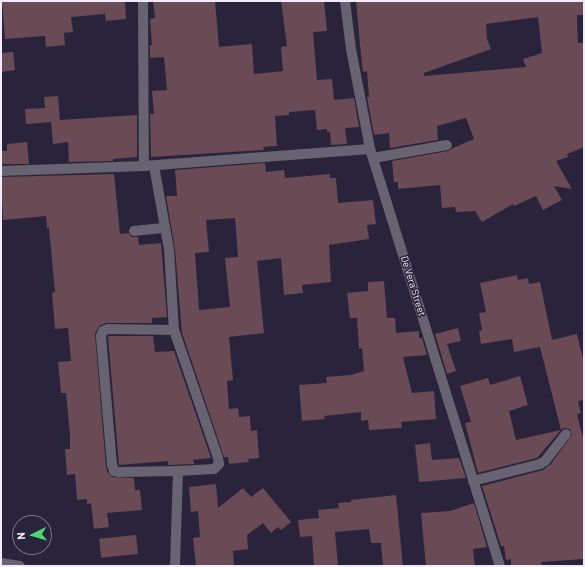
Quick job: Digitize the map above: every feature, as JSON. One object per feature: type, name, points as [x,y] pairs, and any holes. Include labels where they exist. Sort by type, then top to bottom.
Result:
[{"type":"street","points":[[144,1],[149,166],[165,228],[170,264],[174,330],[219,464],[214,469],[178,471],[114,471],[112,465],[101,336],[103,331],[108,329],[174,330]]},
{"type":"street","name":"De Vera Street","points":[[345,1],[353,62],[372,153],[500,566]]},
{"type":"street","points":[[1,171],[149,166],[372,153],[447,145]]},
{"type":"street","points":[[134,231],[165,228]]},
{"type":"street","points":[[473,481],[540,464],[545,461],[566,434]]},
{"type":"street","points":[[175,566],[178,471]]},
{"type":"street","points":[[1,563],[20,566]]},
{"type":"building","points":[[2,1],[125,1],[126,19],[106,21],[105,14],[71,17],[73,32],[64,33],[65,45],[46,47],[45,36],[5,39]]},
{"type":"building","points":[[153,1],[215,1],[219,47],[252,44],[254,74],[283,71],[281,47],[287,46],[281,1],[324,1],[327,31],[313,32],[317,80],[332,79],[334,100],[354,98],[359,127],[345,128],[347,144],[331,145],[330,132],[327,132],[327,129],[317,130],[315,110],[289,112],[289,115],[275,116],[277,146],[263,147],[264,150],[151,157],[150,114],[154,114],[152,91],[167,90],[164,57],[150,58],[150,45],[152,45],[150,19],[155,18]]},
{"type":"building","points":[[356,1],[584,1],[584,15],[577,15],[577,18],[578,43],[584,43],[584,147],[567,154],[568,157],[556,161],[572,189],[554,186],[562,200],[543,210],[536,196],[514,206],[513,204],[482,222],[475,211],[456,212],[455,207],[442,208],[440,185],[398,189],[398,182],[394,182],[392,161],[448,151],[474,139],[466,118],[437,126],[438,140],[390,148],[389,133],[374,135],[367,97],[369,97],[367,71],[363,72]],"holes":[[[538,17],[542,53],[523,59],[526,67],[424,76],[424,73],[491,49],[487,39],[486,24]]]},
{"type":"building","points":[[13,52],[15,70],[1,72],[1,53]]},
{"type":"building","points":[[58,96],[60,120],[137,115],[137,157],[113,159],[113,161],[69,162],[68,142],[53,144],[51,122],[26,124],[25,109],[45,108],[44,97]]},
{"type":"building","points":[[27,142],[29,164],[1,164],[1,151],[7,151],[7,144]]},
{"type":"building","points":[[265,163],[266,172],[284,170],[285,178],[330,174],[330,178],[336,178],[338,203],[373,200],[376,224],[367,225],[369,239],[329,245],[331,282],[302,285],[303,293],[284,295],[281,258],[257,261],[264,333],[229,337],[233,380],[227,381],[229,409],[238,408],[239,417],[250,416],[251,431],[257,430],[259,458],[248,459],[249,462],[229,464],[228,457],[224,457],[182,333],[175,249],[166,196],[177,196],[175,170]],"holes":[[[235,218],[238,257],[225,258],[230,307],[199,310],[195,253],[209,252],[206,220]]]},
{"type":"building","points":[[114,174],[120,234],[128,233],[132,237],[138,237],[139,245],[161,243],[167,317],[152,318],[152,323],[106,323],[99,326],[95,334],[106,467],[108,473],[112,477],[134,478],[135,490],[140,490],[142,510],[107,513],[109,527],[94,529],[91,503],[87,504],[87,499],[77,500],[75,474],[67,475],[65,449],[70,449],[70,436],[66,393],[61,393],[58,362],[71,361],[68,328],[55,329],[52,293],[55,292],[49,228],[47,228],[46,216],[3,220],[1,177]]},
{"type":"building","points":[[517,275],[518,280],[528,278],[529,284],[540,282],[552,340],[577,334],[584,363],[584,400],[578,401],[581,413],[577,414],[584,442],[584,559],[541,562],[542,566],[511,566],[511,559],[506,560],[504,546],[501,546],[482,486],[543,470],[550,465],[572,435],[570,429],[564,428],[561,430],[540,347],[514,352],[512,339],[481,344],[479,331],[482,330],[479,313],[486,312],[480,283]]},
{"type":"building","points":[[384,281],[387,318],[395,318],[396,333],[419,331],[419,338],[422,338],[427,355],[403,357],[412,393],[434,391],[436,419],[401,422],[402,428],[369,430],[368,420],[361,421],[361,412],[324,416],[325,419],[302,421],[299,385],[327,383],[326,377],[351,375],[364,371],[362,348],[359,349],[357,318],[350,318],[347,293],[368,291],[368,282]]},
{"type":"building","points":[[458,328],[461,341],[447,344],[456,371],[447,374],[435,334]]},
{"type":"building","points":[[109,336],[153,336],[155,352],[174,351],[211,458],[193,460],[194,464],[168,465],[168,461],[119,465]]},
{"type":"building","points":[[520,376],[528,405],[509,411],[516,440],[561,430],[537,458],[478,473],[465,423],[471,422],[460,386],[488,378],[490,385]]},
{"type":"building","points":[[430,443],[432,460],[459,458],[466,478],[419,482],[415,445]]},
{"type":"building","points":[[216,484],[218,508],[243,488],[251,497],[263,488],[291,522],[281,530],[278,527],[271,533],[263,523],[247,535],[248,549],[233,551],[234,566],[196,566],[193,538],[200,537],[198,511],[191,512],[189,487]]},
{"type":"building","points":[[396,495],[403,566],[383,566],[381,543],[371,543],[369,529],[335,532],[338,566],[314,566],[312,536],[300,537],[298,520],[319,518],[318,510],[339,508],[338,503]]},
{"type":"building","points":[[474,503],[487,547],[473,549],[475,566],[426,566],[421,513],[450,511]]},
{"type":"building","points":[[136,535],[138,554],[101,558],[99,539]]}]
